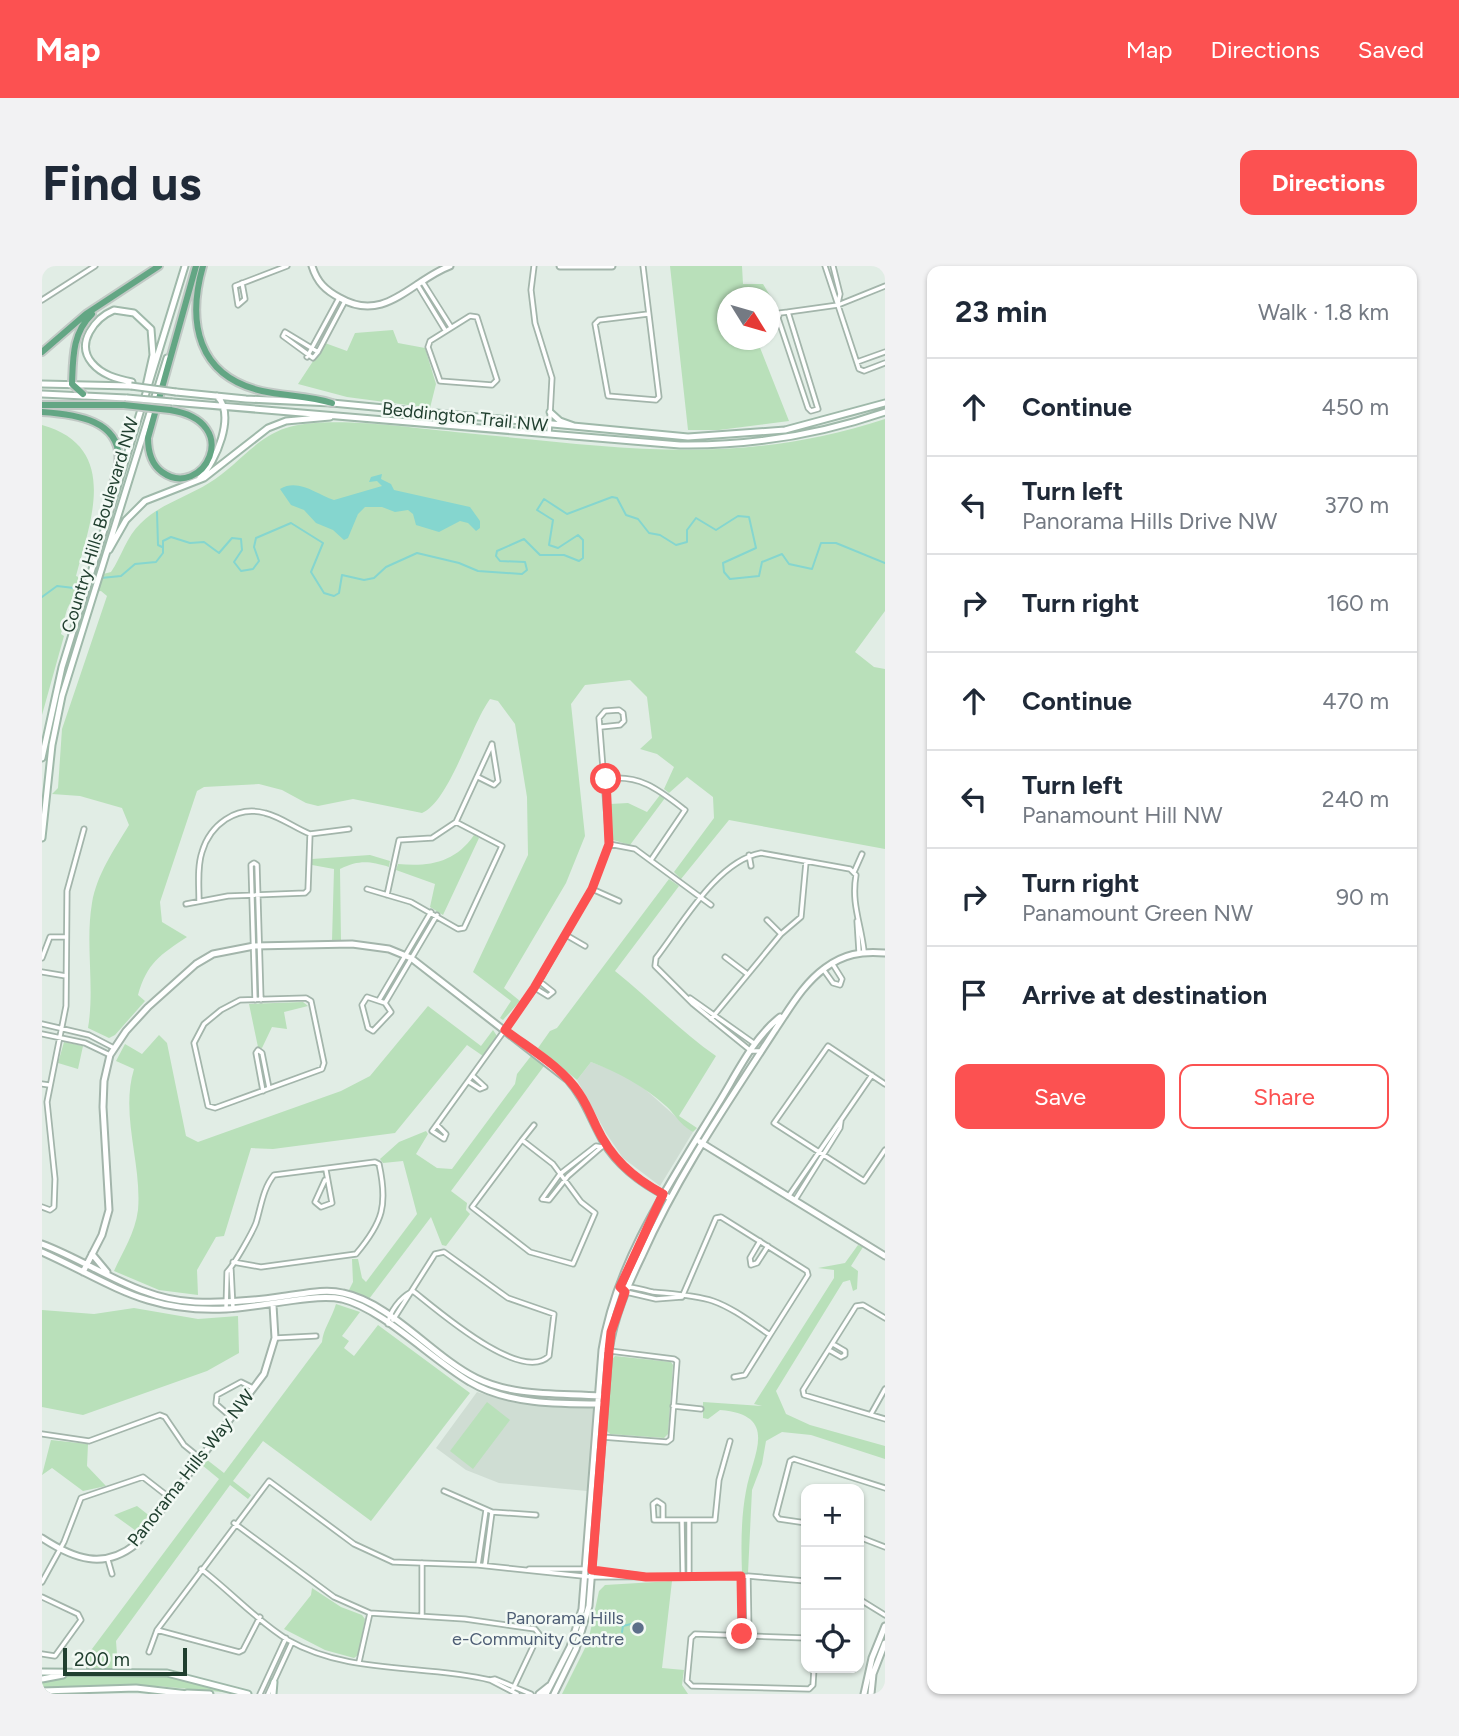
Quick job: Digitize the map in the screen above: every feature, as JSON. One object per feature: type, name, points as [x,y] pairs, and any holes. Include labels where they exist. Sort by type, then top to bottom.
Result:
[{"type":"main road","points":[[42,352],[104,303],[159,266]]},
{"type":"main road","name":"Country Hills Boulevard NW","points":[[172,342],[196,266]]},
{"type":"main road","points":[[203,266],[195,295],[195,323],[205,350],[221,370],[250,388],[332,403]]},
{"type":"main road","points":[[83,394],[72,384],[76,341],[88,317],[104,303]]},
{"type":"main road","points":[[42,405],[125,402],[171,406],[199,420],[212,438],[208,463],[190,477],[170,477],[163,473],[153,464],[148,447],[149,430],[172,342]]},
{"type":"main road","points":[[42,412],[96,421],[114,438],[118,463],[110,507]]},
{"type":"street","points":[[42,300],[95,266]]},
{"type":"street","name":"Country Hills Boulevard NW","points":[[42,758],[54,695],[81,602],[185,266]]},
{"type":"street","points":[[242,283],[245,299],[238,305],[233,289],[242,283],[287,266]]},
{"type":"street","points":[[312,266],[321,286],[342,300],[375,307],[392,302],[450,266]]},
{"type":"street","points":[[534,266],[531,290],[535,323],[552,378],[549,434]]},
{"type":"street","points":[[560,266],[612,266]]},
{"type":"street","points":[[643,266],[659,397],[656,400],[608,396],[605,393],[596,324],[599,320],[648,314]]},
{"type":"street","points":[[825,266],[861,371],[885,363]]},
{"type":"street","points":[[833,266],[840,294],[838,305]]},
{"type":"street","points":[[419,283],[451,327]]},
{"type":"street","points":[[419,283],[445,330]]},
{"type":"street","points":[[788,312],[818,409],[811,411],[778,318],[780,313],[838,305],[885,286]]},
{"type":"street","points":[[307,356],[342,300]]},
{"type":"street","points":[[318,352],[291,332],[285,332],[283,336],[313,358],[318,352],[342,300]]},
{"type":"street","points":[[131,384],[105,373],[92,363],[87,351],[87,338],[95,322],[114,310],[134,313],[151,329],[154,346],[146,393]]},
{"type":"street","points":[[470,316],[477,317],[497,380],[492,385],[440,381],[428,347],[430,341],[451,327],[470,316]]},
{"type":"street","name":"Country Hills Boulevard NW","points":[[42,838],[57,715],[172,342]]},
{"type":"street","points":[[857,362],[885,352]]},
{"type":"street","name":"Beddington Trail NW","points":[[42,384],[131,384],[217,396],[332,403],[665,436],[726,436],[802,426],[885,403]]},
{"type":"street","points":[[42,394],[83,394],[125,402]]},
{"type":"street","points":[[198,480],[218,454],[224,407],[217,396]]},
{"type":"street","name":"Beddington Trail NW","points":[[171,406],[347,415],[669,445],[730,444],[810,433],[885,412]]},
{"type":"street","points":[[550,412],[562,422],[584,429]]},
{"type":"street","points":[[102,564],[134,509],[157,495],[209,475],[268,428],[286,421],[347,415]]},
{"type":"street","points":[[437,1125],[534,988],[592,889],[609,844],[606,779],[601,727],[601,713],[620,710],[623,713],[624,721],[620,725],[601,727]]},
{"type":"street","points":[[387,895],[399,840],[432,838],[456,822],[478,777],[488,746],[492,744],[498,781],[494,785],[478,777]]},
{"type":"street","points":[[606,779],[621,777],[650,784],[685,810],[651,860]]},
{"type":"street","points":[[199,901],[201,853],[208,836],[229,817],[264,812],[310,834],[349,829]]},
{"type":"street","points":[[368,889],[431,912],[458,929],[464,928],[502,848],[501,844],[456,822]]},
{"type":"street","points":[[42,1207],[50,1210],[54,1207],[55,1179],[47,1102],[66,1006],[67,891],[84,829]]},
{"type":"street","points":[[186,904],[251,894],[305,894],[308,890],[310,834]]},
{"type":"street","points":[[609,844],[635,849],[711,905]]},
{"type":"street","points":[[751,1051],[688,998],[659,971],[654,962],[726,868],[748,855],[779,854],[854,872]]},
{"type":"street","points":[[861,951],[853,907],[854,872],[862,854]]},
{"type":"street","points":[[748,855],[751,866]]},
{"type":"street","points":[[711,1019],[780,934],[801,917],[806,862]]},
{"type":"street","points":[[255,1000],[257,946],[258,894],[257,865],[254,863],[251,865],[251,894],[257,946],[261,1000]]},
{"type":"street","points":[[592,889],[619,901]]},
{"type":"street","points":[[385,1003],[431,912]]},
{"type":"street","points":[[379,999],[437,915]]},
{"type":"street","points":[[767,920],[780,934]]},
{"type":"street","points":[[566,935],[585,946]]},
{"type":"street","points":[[42,958],[50,937],[65,937]]},
{"type":"street","points":[[83,1272],[109,1210],[103,1107],[104,1081],[110,1055],[148,1007],[196,964],[213,954],[257,946],[375,945],[408,956],[568,1080],[580,1094],[604,1146],[628,1171],[665,1196]]},
{"type":"street","points":[[547,1694],[577,1627],[585,1577],[590,1572],[591,1483],[601,1400],[602,1350],[609,1317],[625,1288],[665,1196],[771,1024],[783,1015],[832,963],[861,951],[885,953]]},
{"type":"street","points":[[725,957],[746,973]]},
{"type":"street","points":[[823,970],[833,983],[840,985],[842,979],[832,963]]},
{"type":"street","points":[[42,972],[66,976]]},
{"type":"street","points":[[534,988],[548,996],[553,992],[538,981]]},
{"type":"street","points":[[367,997],[385,1003],[390,1009],[390,1015],[373,1031],[368,1028],[362,1004],[367,997]]},
{"type":"street","points":[[688,998],[696,1000],[757,1048]]},
{"type":"street","points":[[310,999],[324,1063],[320,1071],[215,1108],[209,1107],[194,1043],[204,1024],[220,1010],[240,1000],[255,1000],[310,999]]},
{"type":"street","points":[[42,1024],[89,1035],[114,1048]]},
{"type":"street","points":[[42,1034],[85,1043],[110,1055]]},
{"type":"street","points":[[885,1084],[831,1045],[774,1123],[863,1181],[885,1150]]},
{"type":"street","points":[[699,1141],[751,1051],[757,1048]]},
{"type":"street","points":[[263,1091],[256,1053],[258,1050],[262,1053],[270,1088]]},
{"type":"street","points":[[791,1199],[817,1152],[872,1075]]},
{"type":"street","points":[[469,1082],[480,1089],[485,1087],[474,1076]]},
{"type":"street","points":[[42,1084],[49,1085]]},
{"type":"street","points":[[791,1199],[840,1128],[841,1121]]},
{"type":"street","points":[[522,1140],[560,1174],[596,1216],[573,1264],[530,1252],[474,1209],[473,1204],[522,1140],[534,1125]]},
{"type":"street","points":[[699,1141],[885,1256]]},
{"type":"street","points":[[596,1146],[604,1146],[565,1181],[547,1202],[542,1199],[560,1174],[596,1146]]},
{"type":"street","points":[[230,1309],[233,1262],[255,1227],[274,1175],[326,1170],[375,1161],[379,1164],[385,1198],[381,1218],[356,1254],[274,1266],[233,1262]]},
{"type":"street","points":[[325,1180],[332,1203],[321,1207],[315,1202],[325,1180],[326,1170]]},
{"type":"street","points":[[682,1297],[716,1218],[721,1217],[807,1271],[808,1275],[745,1375],[734,1377]]},
{"type":"street","points":[[760,1241],[750,1258],[751,1265],[757,1263],[768,1246]]},
{"type":"street","points":[[42,1244],[114,1278],[171,1300],[230,1301],[322,1292],[345,1293],[474,1377],[493,1385],[514,1391],[601,1400]]},
{"type":"street","points":[[42,1252],[153,1304],[187,1309],[230,1309],[331,1298],[355,1304],[390,1320]]},
{"type":"street","points":[[390,1320],[413,1291],[435,1254],[444,1252],[509,1298],[551,1310],[555,1317],[549,1356],[542,1360],[525,1360],[490,1349],[413,1291]]},
{"type":"street","points":[[92,1254],[114,1278]]},
{"type":"street","points":[[625,1288],[656,1299],[682,1297],[717,1303],[770,1335]]},
{"type":"street","points":[[601,1400],[611,1332],[625,1288]]},
{"type":"street","name":"Panorama Hills Way NW","points":[[108,1560],[124,1554],[136,1544],[253,1388],[271,1358],[275,1338],[272,1298]]},
{"type":"street","points":[[885,1318],[863,1305],[856,1306],[803,1390],[804,1395],[822,1403],[885,1419]]},
{"type":"street","points":[[275,1338],[316,1336]]},
{"type":"street","points":[[829,1350],[841,1357],[845,1355],[845,1351],[833,1343]]},
{"type":"street","points":[[598,1436],[667,1442],[671,1439],[673,1406],[674,1359],[602,1350]]},
{"type":"street","points":[[231,1417],[216,1404],[217,1395],[241,1382],[253,1388]]},
{"type":"street","points":[[871,1414],[885,1389]]},
{"type":"street","points":[[673,1406],[701,1409]]},
{"type":"street","points":[[42,1434],[89,1441],[160,1416],[165,1417],[184,1445],[200,1458]]},
{"type":"street","points":[[554,1694],[583,1631],[598,1483],[598,1436]]},
{"type":"street","points":[[663,1519],[663,1505],[657,1502],[653,1504],[652,1518],[686,1522],[713,1522],[716,1518],[719,1480],[730,1440]]},
{"type":"street","points":[[801,1522],[776,1515],[781,1488],[790,1461],[794,1459],[885,1488]]},
{"type":"street","points":[[42,1582],[61,1549],[81,1498],[143,1477],[170,1498]]},
{"type":"street","points":[[149,1652],[157,1629],[234,1523],[269,1480],[368,1553],[393,1562],[485,1565],[646,1577],[748,1576],[801,1581]]},
{"type":"street","points":[[591,1483],[598,1483]]},
{"type":"street","points":[[444,1491],[492,1512],[536,1516]]},
{"type":"street","points":[[478,1565],[486,1510]]},
{"type":"street","points":[[485,1565],[492,1512]]},
{"type":"street","points":[[683,1576],[686,1522]]},
{"type":"street","points":[[686,1522],[689,1576]]},
{"type":"street","points":[[234,1523],[334,1597],[370,1613],[422,1615],[535,1629],[539,1634],[512,1691]]},
{"type":"street","points":[[42,1538],[90,1561],[108,1560],[113,1574]]},
{"type":"street","points":[[864,1539],[885,1547]]},
{"type":"street","points":[[422,1563],[422,1615]]},
{"type":"street","points":[[201,1569],[286,1638],[327,1656],[391,1670],[457,1672],[490,1681],[517,1694]]},
{"type":"street","points":[[527,1569],[544,1574],[585,1577]]},
{"type":"street","points":[[741,1576],[742,1634]]},
{"type":"street","points":[[748,1576],[749,1634]]},
{"type":"street","points":[[42,1597],[78,1614],[81,1620],[55,1656],[42,1654]]},
{"type":"street","points":[[864,1603],[885,1615]]},
{"type":"street","points":[[359,1662],[370,1613]]},
{"type":"street","points":[[157,1629],[239,1652],[243,1650],[260,1617]]},
{"type":"street","points":[[864,1694],[872,1658],[885,1626]]},
{"type":"street","points":[[801,1638],[695,1634],[691,1637],[687,1681],[692,1686],[809,1689],[813,1685],[814,1673]]},
{"type":"street","points":[[260,1694],[286,1638]]},
{"type":"street","points":[[268,1694],[292,1642]]},
{"type":"street","points":[[870,1694],[873,1674],[885,1643]]},
{"type":"street","points":[[42,1672],[167,1673],[248,1694]]},
{"type":"street","points":[[42,1679],[74,1672]]},
{"type":"street","points":[[490,1681],[495,1679],[531,1694]]},
{"type":"street","points":[[274,1682],[274,1694]]},
{"type":"street","points":[[539,1694],[551,1684]]},
{"type":"street","points":[[42,1691],[136,1688],[210,1694]]},
{"type":"shaded area","points":[[591,1062],[622,1074],[646,1090],[693,1132],[660,1186],[623,1158],[606,1133],[577,1080]]},
{"type":"shaded area","points":[[477,1392],[515,1403],[595,1407],[587,1491],[499,1483],[466,1470],[436,1448]]},
{"type":"green space","points":[[670,266],[742,266],[743,284],[763,284],[765,287],[717,287],[717,350],[761,350],[789,421],[719,430],[688,430]]},
{"type":"green space","points":[[393,330],[398,343],[425,348],[436,384],[430,408],[347,397],[298,384],[325,343],[347,351],[355,333]]},
{"type":"green space","points":[[885,419],[885,611],[855,652],[874,667],[885,669],[885,849],[729,820],[681,879],[674,872],[714,818],[713,797],[687,777],[669,793],[664,789],[674,767],[657,754],[640,749],[652,738],[647,697],[630,680],[585,685],[571,704],[585,836],[566,883],[504,988],[520,1001],[503,1020],[500,1018],[511,1001],[473,972],[528,855],[527,797],[515,724],[498,701],[490,699],[450,779],[432,806],[422,813],[353,799],[318,806],[306,803],[282,790],[259,784],[204,787],[197,791],[160,902],[162,922],[187,937],[150,967],[138,995],[145,1001],[115,1035],[109,1038],[88,1028],[91,997],[89,934],[94,892],[102,872],[129,825],[122,808],[80,796],[52,794],[58,788],[62,729],[107,596],[101,591],[81,596],[68,607],[61,634],[64,636],[42,715],[42,425],[66,436],[82,450],[91,468],[94,488],[92,509],[76,576],[83,579],[111,572],[128,540],[148,516],[209,483],[275,433],[303,424],[346,422],[671,450],[775,444],[829,434]]},
{"type":"green space","points":[[660,795],[665,798],[630,845],[613,840],[610,804],[628,803],[647,812]]},
{"type":"green space","points":[[474,835],[479,838],[443,915],[430,907],[435,884],[396,870],[398,864],[420,865],[440,861],[458,852]]},
{"type":"green space","points":[[370,855],[390,861],[389,867],[364,862],[340,869],[341,940],[332,941],[334,869],[312,865],[312,859]]},
{"type":"green space","points":[[669,879],[679,886],[615,971],[716,1056],[679,1116],[697,1128],[693,1132],[658,1099],[630,1080],[591,1062],[577,1080],[538,1048],[550,1031],[557,1028]]},
{"type":"green space","points":[[303,1002],[308,1006],[284,1012],[287,1029],[272,1027],[262,1048],[258,1047],[249,1004]]},
{"type":"green space","points":[[428,1006],[481,1046],[493,1030],[497,1036],[483,1056],[467,1045],[395,1133],[273,1149],[251,1148],[224,1236],[216,1237],[197,1270],[198,1295],[159,1290],[114,1271],[131,1234],[138,1210],[129,1104],[134,1069],[116,1061],[125,1044],[142,1054],[159,1035],[167,1043],[186,1136],[198,1142],[341,1091],[370,1076]]},
{"type":"green space","points":[[64,1042],[83,1046],[78,1069],[58,1063]]},
{"type":"green space","points":[[531,1056],[544,1066],[451,1191],[467,1203],[466,1210],[470,1214],[446,1246],[442,1245],[431,1217],[369,1299],[349,1290],[353,1282],[352,1259],[358,1259],[362,1278],[366,1282],[417,1214],[403,1161],[383,1163],[380,1159],[399,1142],[426,1131],[428,1134],[416,1154],[437,1168],[452,1169],[515,1084],[517,1074]]},
{"type":"green space","points":[[858,1245],[863,1247],[851,1266],[858,1271],[857,1289],[853,1291],[850,1280],[843,1282],[776,1391],[786,1414],[810,1425],[885,1446],[885,1459],[811,1435],[782,1432],[766,1441],[762,1464],[752,1490],[748,1573],[742,1573],[743,1511],[756,1451],[757,1428],[751,1420],[739,1413],[720,1410],[708,1419],[703,1418],[703,1402],[762,1406],[754,1404],[834,1278],[834,1270],[818,1268],[845,1263]]},
{"type":"green space","points":[[336,1304],[360,1312],[342,1336],[349,1341],[344,1348],[354,1356],[378,1325],[470,1393],[371,1521],[263,1441],[233,1481],[251,1495],[248,1499],[230,1485],[116,1641],[118,1668],[77,1669],[219,1479],[202,1465],[206,1459],[224,1473],[322,1342]]},
{"type":"green space","points":[[134,1308],[198,1319],[238,1316],[239,1353],[207,1371],[83,1415],[42,1407],[42,1310],[94,1314]]},
{"type":"green space","points":[[615,1356],[671,1362],[673,1365],[668,1434],[664,1438],[610,1434],[606,1430],[612,1359]]},
{"type":"green space","points":[[487,1402],[510,1420],[473,1469],[450,1451]]},
{"type":"green space","points":[[51,1440],[88,1444],[87,1466],[106,1486],[83,1491],[52,1468],[42,1475]]},
{"type":"green space","points":[[137,1506],[151,1517],[139,1533],[114,1515]]},
{"type":"green space","points":[[672,1581],[662,1668],[684,1670],[682,1685],[688,1694],[562,1694],[588,1642],[599,1591],[605,1585]]},
{"type":"green space","points":[[312,1588],[365,1619],[358,1655],[354,1658],[325,1650],[284,1629],[311,1595]]},
{"type":"green space","points":[[150,1673],[199,1680],[243,1694],[157,1686],[42,1688],[42,1681],[76,1674]]},
{"type":"water","points":[[382,474],[381,479],[391,484],[394,490],[470,507],[480,521],[480,528],[476,531],[468,523],[460,521],[439,532],[416,525],[413,514],[408,510],[395,512],[382,507],[365,507],[358,514],[348,538],[344,540],[333,530],[316,523],[304,510],[291,505],[280,489],[301,486],[334,500],[382,486],[377,481],[369,482],[371,477]]},
{"type":"waterway","points":[[101,578],[121,576],[135,564],[156,562],[163,553],[163,541],[171,537],[190,543],[204,542],[219,553],[232,538],[241,539],[242,550],[234,562],[241,571],[253,569],[259,561],[254,547],[256,538],[291,523],[323,543],[311,572],[324,593],[334,596],[339,593],[342,575],[364,580],[374,578],[386,567],[417,553],[459,563],[478,571],[522,574],[527,570],[525,562],[500,561],[496,556],[497,551],[524,539],[540,555],[564,555],[579,561],[583,558],[583,540],[578,535],[558,548],[549,545],[553,520],[537,510],[544,499],[567,514],[612,497],[617,498],[626,515],[638,519],[649,533],[660,535],[676,545],[687,542],[687,530],[696,518],[716,530],[738,516],[749,517],[756,548],[723,563],[724,572],[730,579],[759,576],[762,562],[782,554],[789,564],[812,569],[821,543],[836,543],[885,563]]},
{"type":"waterway","points":[[157,512],[158,545],[162,547]]},
{"type":"waterway","points":[[42,597],[57,586],[74,588],[86,584]]},
{"type":"waterway","points":[[622,1632],[623,1626],[631,1624]]},
{"type":"place","name":"Panorama Hills e-Community Centre","points":[[638,1628]]},
{"type":"route","points":[[606,779],[609,844],[592,889],[534,988],[505,1030],[568,1080],[580,1094],[617,1160],[646,1185],[663,1194],[620,1287],[625,1292],[611,1332],[592,1570],[646,1577],[741,1576],[742,1634]]}]
